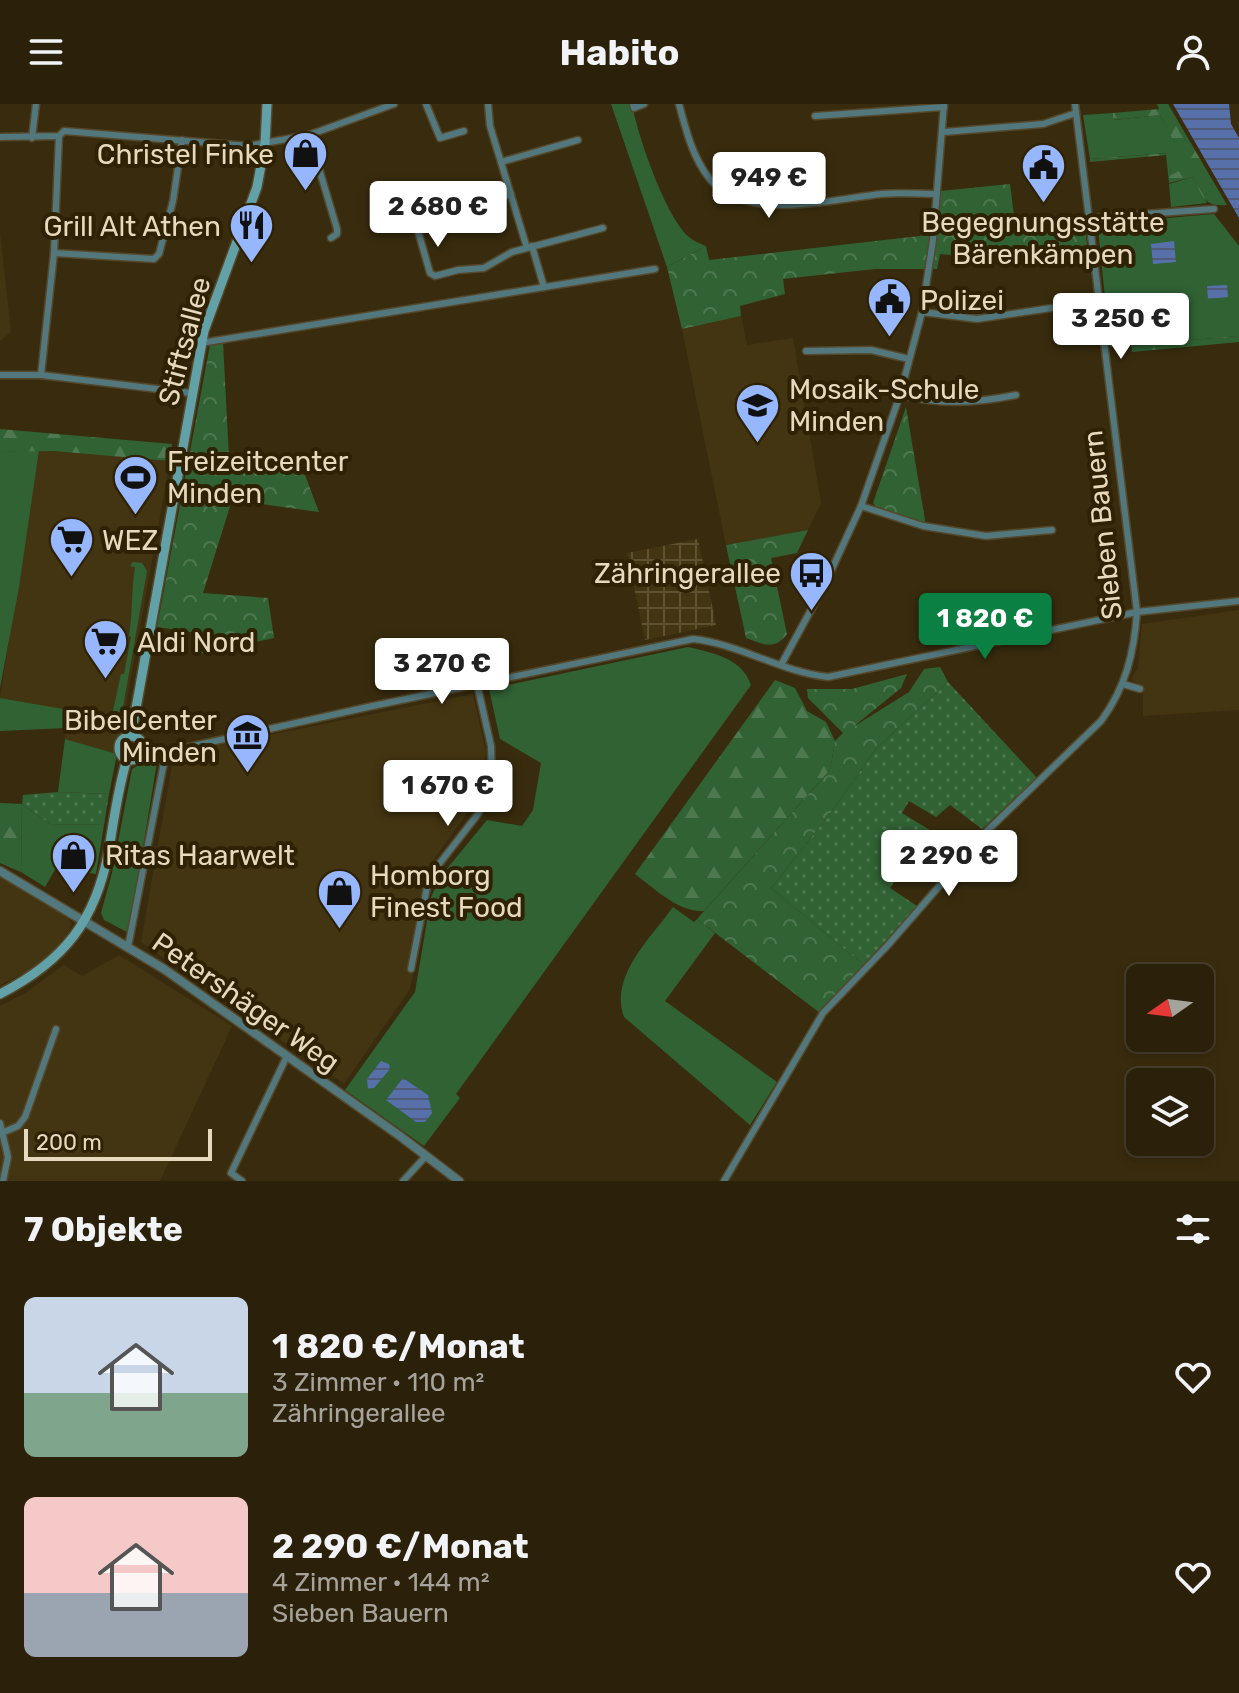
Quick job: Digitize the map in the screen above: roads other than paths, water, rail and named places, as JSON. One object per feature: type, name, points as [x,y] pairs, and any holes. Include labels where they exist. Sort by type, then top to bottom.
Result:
[{"type":"main road","name":"Stiftsallee","points":[[131,736],[201,343],[212,303],[254,195],[265,144],[267,104]]},
{"type":"main road","points":[[131,736],[140,740],[143,749],[137,758],[127,759],[121,755],[119,745],[124,738],[131,736]]},
{"type":"main road","points":[[0,994],[49,963],[85,921],[106,868],[127,759]]},
{"type":"street","points":[[32,138],[36,104]]},
{"type":"street","points":[[0,137],[59,136],[64,131],[248,146],[309,135],[394,104]]},
{"type":"street","points":[[426,104],[440,138],[464,131]]},
{"type":"street","points":[[488,104],[490,126],[501,162],[544,287]]},
{"type":"street","points":[[633,104],[634,108],[644,104]]},
{"type":"street","points":[[679,104],[692,150],[711,181],[738,199],[787,205],[886,193],[937,194]]},
{"type":"street","name":"Sieben Bauern","points":[[724,1181],[823,1013],[888,945],[988,830],[1101,721],[1114,704],[1132,658],[1137,612],[1075,104]]},
{"type":"street","points":[[781,665],[825,584],[861,506],[900,395],[922,312],[944,132],[944,106],[815,116]]},
{"type":"street","points":[[944,132],[1043,124],[1076,113]]},
{"type":"street","points":[[309,135],[337,229],[337,234],[331,238]]},
{"type":"street","points":[[41,375],[54,253],[59,136]]},
{"type":"street","points":[[54,253],[154,259],[159,254],[173,201],[182,140]]},
{"type":"street","points":[[501,162],[578,140]]},
{"type":"street","points":[[511,194],[419,221],[415,228],[430,273],[435,276],[484,268],[507,254],[603,228]]},
{"type":"street","points":[[1089,218],[1214,209]]},
{"type":"street","points":[[201,343],[655,269]]},
{"type":"street","points":[[922,312],[977,319],[1099,301]]},
{"type":"street","points":[[806,351],[871,350],[909,359]]},
{"type":"street","points":[[0,375],[41,375],[191,393]]},
{"type":"street","points":[[900,395],[954,403],[1016,395]]},
{"type":"street","points":[[861,506],[927,527],[986,536],[1052,530]]},
{"type":"street","points":[[143,749],[166,752],[693,639],[717,642],[813,675],[846,675],[1137,612],[1239,601]]},
{"type":"street","points":[[411,969],[429,877],[478,814],[492,781],[491,746],[477,684]]},
{"type":"street","points":[[1123,684],[1140,689]]},
{"type":"street","points":[[128,947],[166,752]]},
{"type":"street","name":"Petershäger Weg","points":[[0,871],[164,969],[459,1181]]},
{"type":"street","points":[[4,1132],[18,1126],[25,1117],[56,1029]]},
{"type":"street","points":[[242,1181],[231,1173],[286,1058]]},
{"type":"street","points":[[0,1123],[8,1157],[3,1181]]},
{"type":"street","points":[[403,1181],[426,1156]]},
{"type":"water","points":[[1173,104],[1229,104],[1231,124],[1239,138],[1239,218]]},
{"type":"water","points":[[1174,241],[1176,262],[1153,264],[1151,244]]},
{"type":"water","points":[[1227,285],[1228,297],[1208,299],[1207,286]]},
{"type":"water","points":[[381,1061],[389,1064],[390,1069],[374,1088],[368,1089],[367,1079]]},
{"type":"water","points":[[403,1078],[428,1095],[432,1113],[425,1122],[416,1122],[386,1100]]},
{"type":"place","name":"Christel Finke","points":[[305,193]]},
{"type":"place","name":"Begegnungsstätte Bärenkämpen","points":[[1043,204]]},
{"type":"place","name":"Grill Alt Athen","points":[[252,265]]},
{"type":"place","name":"Polizei","points":[[889,339]]},
{"type":"place","name":"Mosaik-Schule Minden","points":[[758,444]]},
{"type":"place","name":"Freizeitcenter Minden","points":[[136,516]]},
{"type":"place","name":"WEZ","points":[[71,579]]},
{"type":"place","name":"Zähringerallee","points":[[812,612]]},
{"type":"place","name":"Aldi Nord","points":[[106,681]]},
{"type":"place","name":"BibelCenter Minden","points":[[248,775]]},
{"type":"place","name":"Ritas Haarwelt","points":[[74,894]]},
{"type":"place","name":"Homborg Finest Food","points":[[339,930]]}]
